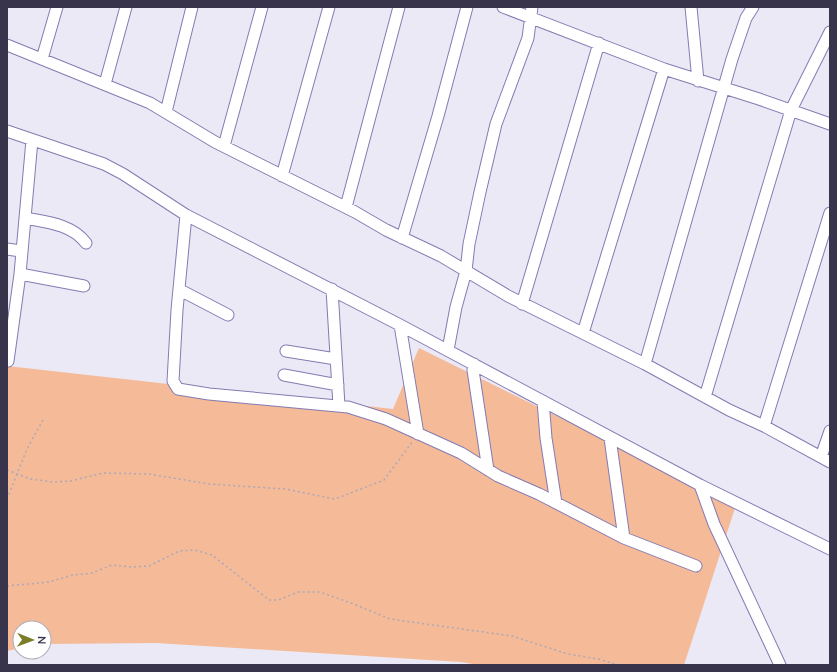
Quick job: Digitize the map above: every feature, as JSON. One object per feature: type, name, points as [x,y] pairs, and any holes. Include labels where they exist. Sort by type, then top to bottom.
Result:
[{"type":"street","points":[[42,59],[57,7]]},
{"type":"street","points":[[105,84],[126,7]]},
{"type":"street","points":[[166,112],[192,7]]},
{"type":"street","points":[[224,146],[262,7]]},
{"type":"street","points":[[282,176],[329,7]]},
{"type":"street","points":[[346,208],[400,7]]},
{"type":"street","points":[[402,238],[438,116],[467,7]]},
{"type":"street","points":[[503,7],[664,69],[830,124]]},
{"type":"street","points":[[448,350],[456,307],[466,271],[469,244],[496,124],[528,38],[532,19],[532,7]]},
{"type":"street","points":[[691,7],[698,81]]},
{"type":"street","points":[[645,364],[724,88],[746,18],[754,7]]},
{"type":"street","points":[[705,397],[791,110],[830,32]]},
{"type":"street","points":[[522,304],[599,44]]},
{"type":"street","points":[[7,45],[136,96],[224,146],[402,238],[429,250],[522,304],[645,364],[825,459],[830,431]]},
{"type":"street","points":[[583,333],[664,69]]},
{"type":"street","points":[[7,131],[104,164],[123,174],[186,215],[332,289],[700,485],[830,549]]},
{"type":"street","points":[[8,360],[20,274],[32,140]]},
{"type":"street","points":[[764,426],[830,213]]},
{"type":"street","points":[[186,215],[173,381],[178,389],[209,394],[348,407],[386,420],[461,453],[488,470],[624,538],[696,566]]},
{"type":"street","points":[[24,218],[64,227],[82,238],[86,243]]},
{"type":"street","points":[[7,249],[22,251]]},
{"type":"street","points":[[20,274],[84,286]]},
{"type":"street","points":[[332,289],[339,406]]},
{"type":"street","points":[[180,290],[228,315]]},
{"type":"street","points":[[400,325],[418,434]]},
{"type":"street","points":[[286,351],[336,359]]},
{"type":"street","points":[[474,364],[473,370],[488,470]]},
{"type":"street","points":[[284,375],[338,385]]},
{"type":"street","points":[[543,401],[546,438],[556,503]]},
{"type":"street","points":[[610,438],[624,538]]},
{"type":"street","points":[[700,485],[714,524],[780,665]]},
{"type":"path","points":[[7,499],[27,449],[44,418]]},
{"type":"path","points":[[7,470],[37,480],[53,482],[75,480],[103,473],[149,474],[209,484],[269,487],[335,499],[384,480],[418,434]]},
{"type":"path","points":[[7,586],[49,582],[73,575],[92,573],[112,565],[130,567],[149,566],[180,551],[196,550],[212,555],[269,600],[278,600],[298,592],[320,592],[351,603],[390,620],[512,636],[568,654],[598,659],[619,665]]},
{"type":"shaded area","points":[[419,348],[736,505],[684,665],[479,665],[461,662],[156,643],[52,644],[52,620],[12,620],[12,650],[7,651],[7,366],[393,409]]}]
